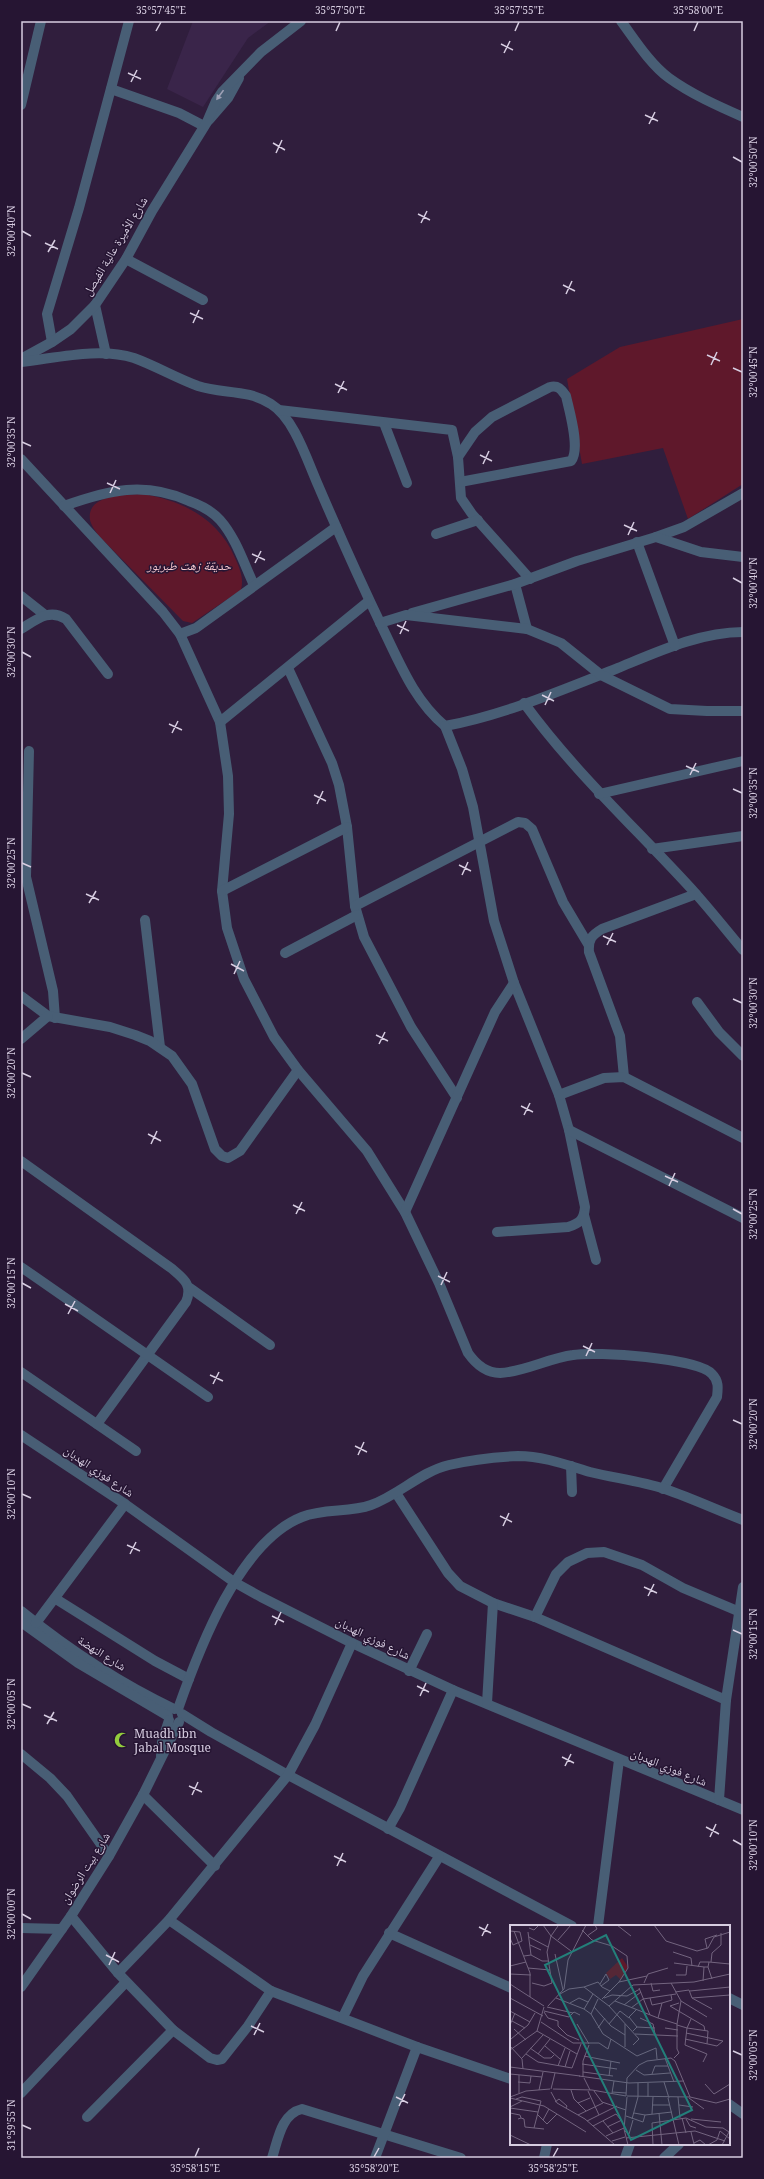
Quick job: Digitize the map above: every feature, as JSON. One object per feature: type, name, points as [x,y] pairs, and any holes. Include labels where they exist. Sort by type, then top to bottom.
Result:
[{"type":"street","points":[[21,105],[24,77],[41,21]]},
{"type":"street","points":[[52,342],[47,314],[129,21]]},
{"type":"street","name":"شارع الأميرة عالية الفيصل","points":[[21,361],[71,329],[95,305],[126,259],[152,211],[206,124],[216,101],[222,92],[262,52],[301,21]]},
{"type":"street","points":[[622,21],[648,56],[669,77],[699,95],[743,117]]},
{"type":"street","points":[[111,89],[206,124]]},
{"type":"street","points":[[126,259],[203,300]]},
{"type":"street","points":[[95,305],[106,354]]},
{"type":"street","points":[[21,361],[106,354],[133,358],[200,386],[252,394],[279,410],[452,430],[458,458],[461,498],[478,520],[530,579]]},
{"type":"street","points":[[458,458],[475,432],[492,417],[550,387],[558,387],[566,396],[574,438],[575,452],[571,461],[460,482]]},
{"type":"street","points":[[279,410],[296,436],[369,601],[410,684],[422,704],[445,726],[462,769],[470,797],[494,921],[514,983],[559,1095],[581,1180],[585,1207],[584,1215],[596,1260]]},
{"type":"street","points":[[384,423],[406,483]]},
{"type":"street","points":[[21,459],[163,612],[180,634],[220,722],[228,776],[228,814],[222,891],[227,928],[244,979],[274,1037],[298,1070],[367,1151],[405,1212],[439,1283],[468,1353],[481,1367],[499,1373],[514,1371],[550,1359],[583,1354],[683,1362],[702,1367],[712,1374],[718,1384],[717,1397],[663,1489]]},
{"type":"street","points":[[64,506],[94,495],[125,489],[145,489],[178,496],[210,512],[220,520],[230,535],[254,585]]},
{"type":"street","points":[[380,624],[406,615],[515,584],[684,527],[743,493]]},
{"type":"street","points":[[436,534],[478,520]]},
{"type":"street","points":[[180,634],[196,628],[336,527]]},
{"type":"street","points":[[656,537],[701,552],[743,557]]},
{"type":"street","points":[[637,542],[675,646]]},
{"type":"street","points":[[515,584],[527,629]]},
{"type":"street","points":[[21,596],[45,615]]},
{"type":"street","points":[[220,722],[369,601]]},
{"type":"street","points":[[21,630],[45,615],[60,615],[66,619],[108,674]]},
{"type":"street","points":[[406,615],[527,629],[561,643],[601,675],[670,709],[706,712],[743,711]]},
{"type":"street","points":[[445,726],[469,722],[524,703],[675,646],[699,639],[743,632]]},
{"type":"street","points":[[288,668],[332,763],[347,827],[356,910],[369,949],[410,1027],[457,1098]]},
{"type":"street","points":[[524,703],[555,744],[599,794],[696,894],[743,950]]},
{"type":"street","points":[[29,751],[26,877],[52,991],[52,1017]]},
{"type":"street","points":[[599,794],[743,761]]},
{"type":"street","points":[[285,953],[356,910],[478,842],[518,822],[525,823],[532,829],[564,902],[588,944],[589,952],[620,1036],[624,1077]]},
{"type":"street","points":[[222,891],[347,827]]},
{"type":"street","points":[[652,849],[743,836]]},
{"type":"street","points":[[588,944],[593,934],[602,929],[696,894]]},
{"type":"street","points":[[145,920],[160,1047]]},
{"type":"street","points":[[405,1212],[495,1012],[514,983]]},
{"type":"street","points":[[21,996],[52,1017],[110,1027],[135,1035],[160,1047],[172,1056],[192,1084],[215,1148],[222,1156],[228,1158],[235,1155],[243,1148],[298,1070]]},
{"type":"street","points":[[697,1002],[719,1032],[743,1056]]},
{"type":"street","points":[[21,1039],[52,1017]]},
{"type":"street","points":[[559,1095],[604,1078],[624,1077],[743,1138]]},
{"type":"street","points":[[569,1130],[743,1218]]},
{"type":"street","points":[[21,1161],[171,1268],[187,1282],[190,1288],[270,1345]]},
{"type":"street","points":[[496,1232],[568,1227],[578,1224],[584,1215]]},
{"type":"street","points":[[21,1267],[208,1397]]},
{"type":"street","points":[[97,1424],[146,1354],[186,1302],[190,1288]]},
{"type":"street","points":[[21,1372],[136,1451]]},
{"type":"street","name":"شارع فوزي الهدبان","points":[[21,1435],[125,1504],[234,1582],[409,1671],[619,1760],[743,1810]]},
{"type":"street","name":"شارع بيت الرضوان","points":[[21,1987],[71,1916],[109,1856],[143,1795],[161,1756],[168,1745],[189,1679],[234,1582],[261,1547],[285,1526],[302,1517],[318,1512],[371,1505],[396,1493],[429,1473],[448,1465],[519,1456],[553,1461],[663,1489],[743,1520]]},
{"type":"street","points":[[571,1466],[572,1492]]},
{"type":"street","points":[[396,1493],[448,1573],[460,1586],[493,1603],[535,1617],[726,1700]]},
{"type":"street","points":[[36,1623],[56,1599],[125,1504]]},
{"type":"street","points":[[535,1617],[556,1574],[568,1562],[587,1553],[604,1552],[642,1566],[683,1588],[740,1612]]},
{"type":"street","points":[[719,1800],[726,1700],[743,1587]]},
{"type":"street","points":[[56,1599],[154,1661],[189,1679]]},
{"type":"street","points":[[487,1703],[493,1603]]},
{"type":"street","name":"شارع النهضة","points":[[21,1611],[65,1645],[176,1716]]},
{"type":"street","name":"شارع النهضة","points":[[21,1622],[78,1663],[176,1716]]},
{"type":"street","points":[[409,1671],[427,1634]]},
{"type":"street","points":[[118,1973],[169,1920],[215,1866],[288,1775],[315,1725],[352,1643]]},
{"type":"street","points":[[388,1829],[400,1808],[453,1690]]},
{"type":"street","points":[[176,1716],[211,1732],[439,1857],[570,1925]]},
{"type":"street","points":[[21,1754],[34,1764],[67,1796],[109,1856]]},
{"type":"street","points":[[598,1925],[619,1760]]},
{"type":"street","points":[[21,1764],[34,1764]]},
{"type":"street","points":[[143,1795],[215,1866]]},
{"type":"street","points":[[343,2017],[364,1976],[389,1934],[439,1857]]},
{"type":"street","points":[[71,1916],[126,1982],[173,2030],[210,2058],[217,2060],[222,2059],[248,2026],[271,1991]]},
{"type":"street","points":[[169,1920],[271,1991],[343,2017],[417,2047],[510,2079]]},
{"type":"street","points":[[21,1928],[62,1929]]},
{"type":"street","points":[[389,1934],[510,1988]]},
{"type":"street","points":[[21,2093],[126,1982]]},
{"type":"street","points":[[730,1998],[743,2005]]},
{"type":"street","points":[[87,2117],[173,2030]]},
{"type":"street","points":[[375,2158],[417,2047]]},
{"type":"street","points":[[730,2105],[743,2114]]},
{"type":"street","points":[[272,2158],[285,2121],[295,2111],[302,2109],[461,2158]]},
{"type":"street","points":[[544,2158],[547,2145]]},
{"type":"street","points":[[628,2157],[630,2145]]},
{"type":"street","points":[[664,2158],[678,2145]]},
{"type":"shaded area","points":[[193,21],[271,21],[248,38],[203,107],[167,89]]},
{"type":"green space","points":[[743,319],[743,484],[688,519],[663,448],[582,464],[567,379],[620,347]]},
{"type":"green space","name":"حديقة زهت طبربور","points":[[142,494],[171,501],[198,514],[219,532],[228,544],[235,558],[242,578],[241,590],[192,623],[183,621],[99,536],[90,520],[90,511],[94,505],[100,501],[117,496]]},
{"type":"place","name":"Muadh ibn Jabal Mosque","points":[[122,1740]]}]
